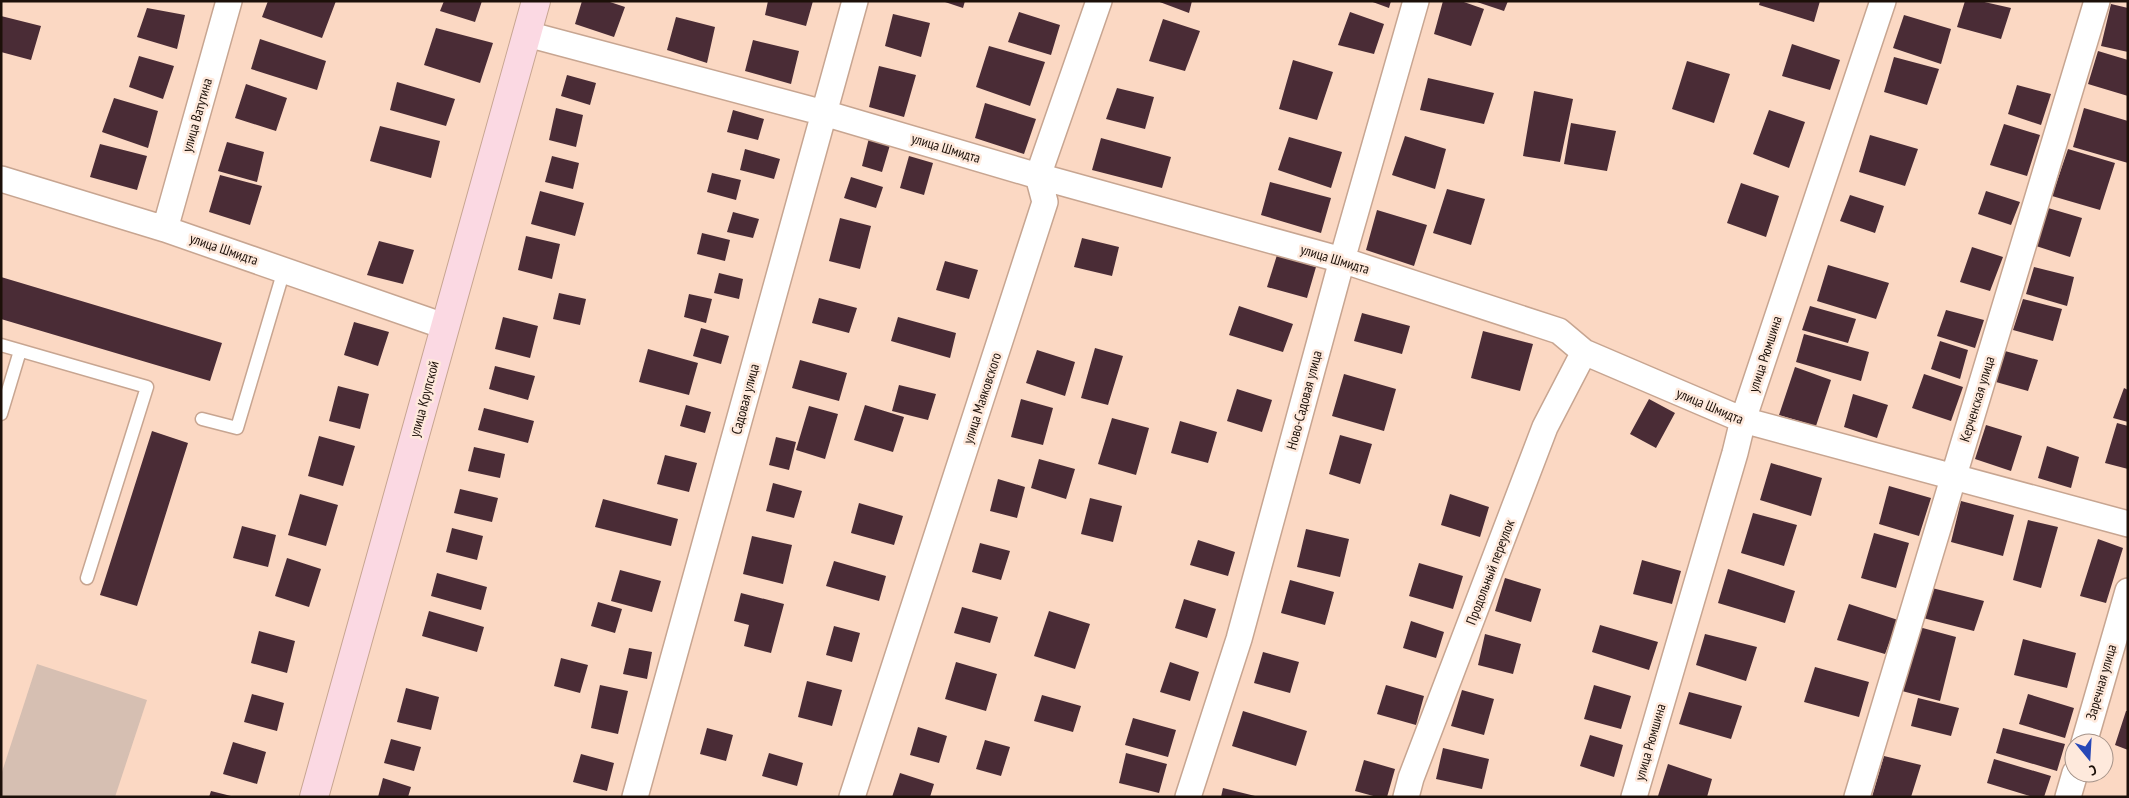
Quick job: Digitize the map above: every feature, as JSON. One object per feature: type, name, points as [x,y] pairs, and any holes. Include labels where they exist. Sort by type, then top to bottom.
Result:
[{"type":"main road","name":"улица Крупской","points":[[314,797],[536,1]]},
{"type":"street","name":"улица Ватутина","points":[[166,229],[229,1]]},
{"type":"street","name":"Садовая улица","points":[[635,797],[855,1]]},
{"type":"street","points":[[1038,176],[1099,1]]},
{"type":"street","name":"Ново-Садовая улица","points":[[1188,797],[1239,639],[1342,260],[1416,1]]},
{"type":"street","name":"улица Рюмшина","points":[[1634,797],[1743,420],[1883,1]]},
{"type":"street","name":"Керченская улица","points":[[1857,797],[2097,1]]},
{"type":"street","name":"улица Шмидта","points":[[527,34],[824,112],[1038,176],[1342,260],[1559,331],[1584,352],[1743,420],[2128,524]]},
{"type":"street","name":"улица Маяковского","points":[[852,797],[1045,202],[1038,176]]},
{"type":"street","name":"улица Шмидта","points":[[1,179],[166,229],[444,326]]},
{"type":"street","name":"Продольный переулок","points":[[1406,797],[1411,778],[1545,427],[1584,352]]},
{"type":"street","name":"Заречная улица","points":[[2087,733],[2128,591]]},
{"type":"street","points":[[2068,797],[2072,783]]},
{"type":"lane","points":[[202,419],[237,428],[284,270]]},
{"type":"lane","points":[[1,345],[147,387],[87,578]]},
{"type":"lane","points":[[1,414],[20,351]]},
{"type":"shaded area","points":[[37,664],[147,700],[115,797],[1,797],[1,775]]},
{"type":"building","points":[[268,1],[336,1],[322,38],[262,17]]},
{"type":"building","points":[[444,1],[482,1],[475,22],[440,11]]},
{"type":"building","points":[[582,1],[607,1],[625,7],[614,37],[575,24]]},
{"type":"building","points":[[768,1],[813,1],[806,26],[765,15]]},
{"type":"building","points":[[942,1],[965,1],[963,8]]},
{"type":"building","points":[[1157,1],[1192,1],[1189,13]]},
{"type":"building","points":[[1370,1],[1391,1],[1389,8]]},
{"type":"building","points":[[1443,1],[1461,1],[1484,9],[1471,46],[1434,34]]},
{"type":"building","points":[[1474,1],[1508,1],[1504,11]]},
{"type":"building","points":[[1760,1],[1820,1],[1814,22],[1759,5]]},
{"type":"building","points":[[1965,1],[1980,1],[2011,8],[2001,39],[1957,27]]},
{"type":"building","points":[[2111,4],[2128,8],[2128,52],[2101,46]]},
{"type":"building","points":[[147,8],[185,15],[177,49],[137,37]]},
{"type":"building","points":[[1019,12],[1060,25],[1051,55],[1008,42]]},
{"type":"building","points":[[1350,12],[1384,24],[1374,54],[1338,45]]},
{"type":"building","points":[[893,14],[930,23],[921,57],[885,46]]},
{"type":"building","points":[[1904,15],[1951,29],[1941,64],[1893,48]]},
{"type":"building","points":[[1,16],[41,26],[31,60],[1,52]]},
{"type":"building","points":[[676,17],[715,27],[707,63],[667,50]]},
{"type":"building","points":[[1163,19],[1200,31],[1185,71],[1149,61]]},
{"type":"building","points":[[436,28],[493,43],[480,83],[424,65]]},
{"type":"building","points":[[260,39],[326,61],[317,90],[251,69]]},
{"type":"building","points":[[753,40],[799,51],[791,84],[745,71]]},
{"type":"building","points":[[1792,44],[1840,60],[1830,90],[1782,76]]},
{"type":"building","points":[[989,46],[1045,62],[1030,106],[976,87]]},
{"type":"building","points":[[2098,51],[2128,60],[2128,96],[2088,84]]},
{"type":"building","points":[[139,56],[174,66],[163,99],[129,87]]},
{"type":"building","points":[[1894,57],[1939,69],[1927,105],[1884,92]]},
{"type":"building","points":[[1293,60],[1333,72],[1317,120],[1279,109]]},
{"type":"building","points":[[1687,61],[1730,74],[1714,123],[1672,109]]},
{"type":"building","points":[[879,66],[916,75],[904,117],[869,107]]},
{"type":"building","points":[[567,75],[596,83],[590,105],[561,96]]},
{"type":"building","points":[[1428,78],[1494,93],[1484,124],[1420,110]]},
{"type":"building","points":[[397,82],[455,99],[446,126],[390,110]]},
{"type":"building","points":[[246,84],[287,98],[276,131],[235,118]]},
{"type":"building","points":[[2017,85],[2051,94],[2041,125],[2008,114]]},
{"type":"building","points":[[1117,88],[1154,97],[1145,129],[1106,119]]},
{"type":"building","points":[[1534,91],[1573,99],[1560,162],[1523,156]]},
{"type":"building","points":[[114,98],[158,111],[148,148],[102,132]]},
{"type":"building","points":[[985,103],[1036,119],[1024,154],[975,138]]},
{"type":"building","points":[[556,108],[583,115],[576,147],[549,140]]},
{"type":"building","points":[[2084,108],[2128,121],[2128,163],[2073,147]]},
{"type":"building","points":[[733,110],[764,119],[758,140],[727,132]]},
{"type":"building","points":[[1769,110],[1805,122],[1789,168],[1753,154]]},
{"type":"building","points":[[1571,123],[1616,131],[1607,171],[1564,164]]},
{"type":"building","points":[[2004,124],[2040,135],[2027,176],[1990,165]]},
{"type":"building","points":[[380,126],[440,141],[431,178],[370,161]]},
{"type":"building","points":[[1870,135],[1918,149],[1905,186],[1859,172]]},
{"type":"building","points":[[1405,136],[1446,149],[1435,189],[1392,175]]},
{"type":"building","points":[[1289,137],[1342,152],[1331,188],[1278,170]]},
{"type":"building","points":[[869,138],[890,145],[882,172],[862,166]]},
{"type":"building","points":[[1101,138],[1171,157],[1162,188],[1092,170]]},
{"type":"building","points":[[227,142],[264,152],[257,182],[218,171]]},
{"type":"building","points":[[100,144],[147,156],[137,190],[90,177]]},
{"type":"building","points":[[745,149],[780,159],[774,179],[740,170]]},
{"type":"building","points":[[2068,149],[2115,163],[2100,210],[2052,196]]},
{"type":"building","points":[[552,156],[579,163],[573,189],[545,182]]},
{"type":"building","points":[[909,156],[933,163],[924,195],[900,188]]},
{"type":"building","points":[[712,173],[741,180],[736,200],[707,192]]},
{"type":"building","points":[[220,175],[262,186],[250,225],[209,212]]},
{"type":"building","points":[[851,177],[883,187],[876,208],[844,198]]},
{"type":"building","points":[[1270,182],[1331,198],[1321,233],[1261,215]]},
{"type":"building","points":[[1741,183],[1779,196],[1766,237],[1727,223]]},
{"type":"building","points":[[1447,189],[1485,199],[1471,245],[1433,233]]},
{"type":"building","points":[[540,191],[584,203],[575,236],[531,224]]},
{"type":"building","points":[[1986,191],[2020,202],[2011,225],[1978,214]]},
{"type":"building","points":[[1850,195],[1884,206],[1875,233],[1840,221]]},
{"type":"building","points":[[2048,208],[2082,218],[2070,257],[2036,246]]},
{"type":"building","points":[[1377,210],[1427,225],[1414,266],[1366,250]]},
{"type":"building","points":[[733,212],[759,219],[753,238],[727,232]]},
{"type":"building","points":[[840,218],[871,226],[860,269],[829,261]]},
{"type":"building","points":[[702,233],[730,240],[725,261],[697,254]]},
{"type":"building","points":[[526,236],[560,244],[552,279],[518,270]]},
{"type":"building","points":[[1082,238],[1119,247],[1112,276],[1074,267]]},
{"type":"building","points":[[379,241],[414,250],[403,284],[367,275]]},
{"type":"building","points":[[1972,247],[2003,257],[1990,291],[1960,282]]},
{"type":"building","points":[[1277,255],[1316,267],[1307,298],[1267,287]]},
{"type":"building","points":[[945,261],[978,270],[969,299],[936,290]]},
{"type":"building","points":[[1828,265],[1889,283],[1876,319],[1817,301]]},
{"type":"building","points":[[2034,267],[2074,277],[2067,306],[2026,294]]},
{"type":"building","points":[[719,273],[743,279],[739,299],[714,293]]},
{"type":"building","points":[[1,277],[222,343],[210,381],[1,319]]},
{"type":"building","points":[[559,293],[586,299],[580,325],[553,319]]},
{"type":"building","points":[[689,294],[712,299],[706,323],[684,317]]},
{"type":"building","points":[[819,298],[857,308],[849,333],[812,323]]},
{"type":"building","points":[[2023,299],[2062,309],[2053,341],[2013,330]]},
{"type":"building","points":[[1239,306],[1293,324],[1283,352],[1229,335]]},
{"type":"building","points":[[1810,306],[1856,319],[1848,343],[1802,330]]},
{"type":"building","points":[[1946,310],[1984,320],[1975,348],[1937,336]]},
{"type":"building","points":[[1362,313],[1410,326],[1402,354],[1354,341]]},
{"type":"building","points":[[503,317],[538,326],[530,358],[495,349]]},
{"type":"building","points":[[898,317],[956,333],[950,358],[891,341]]},
{"type":"building","points":[[354,322],[389,332],[378,366],[344,355]]},
{"type":"building","points":[[701,328],[729,336],[721,364],[693,356]]},
{"type":"building","points":[[1483,331],[1533,344],[1520,391],[1471,378]]},
{"type":"building","points":[[1804,334],[1869,352],[1861,381],[1796,362]]},
{"type":"building","points":[[1940,341],[1968,350],[1960,379],[1931,369]]},
{"type":"building","points":[[1095,348],[1123,356],[1108,405],[1081,398]]},
{"type":"building","points":[[648,349],[698,363],[689,395],[639,382]]},
{"type":"building","points":[[1037,350],[1075,362],[1065,396],[1026,383]]},
{"type":"building","points":[[2005,351],[2038,360],[2028,391],[1996,382]]},
{"type":"building","points":[[800,360],[847,373],[839,401],[792,388]]},
{"type":"building","points":[[495,366],[535,376],[528,400],[489,389]]},
{"type":"building","points":[[1795,367],[1831,380],[1816,426],[1779,415]]},
{"type":"building","points":[[1344,374],[1396,389],[1384,431],[1332,416]]},
{"type":"building","points":[[1924,374],[1963,387],[1951,421],[1912,408]]},
{"type":"building","points":[[899,385],[936,394],[928,420],[892,411]]},
{"type":"building","points":[[338,386],[369,394],[360,429],[329,421]]},
{"type":"building","points":[[2124,388],[2128,390],[2128,422],[2113,418]]},
{"type":"building","points":[[1237,389],[1272,400],[1262,432],[1227,421]]},
{"type":"building","points":[[1853,394],[1888,405],[1877,438],[1844,427]]},
{"type":"building","points":[[1021,399],[1053,408],[1043,445],[1011,437]]},
{"type":"building","points":[[1649,399],[1675,413],[1656,448],[1630,434]]},
{"type":"building","points":[[686,405],[711,412],[705,433],[680,426]]},
{"type":"building","points":[[865,405],[904,417],[893,452],[854,440]]},
{"type":"building","points":[[809,406],[838,414],[825,459],[796,450]]},
{"type":"building","points":[[484,408],[534,421],[528,443],[478,430]]},
{"type":"building","points":[[1112,418],[1149,428],[1136,475],[1098,464]]},
{"type":"building","points":[[1180,421],[1217,432],[1208,463],[1171,453]]},
{"type":"building","points":[[2117,423],[2128,426],[2128,469],[2105,463]]},
{"type":"building","points":[[1986,425],[2022,436],[2011,471],[1975,459]]},
{"type":"building","points":[[152,431],[188,443],[137,606],[100,595]]},
{"type":"building","points":[[1340,435],[1372,444],[1360,484],[1329,474]]},
{"type":"building","points":[[319,436],[355,446],[343,486],[308,476]]},
{"type":"building","points":[[776,437],[796,442],[789,470],[769,465]]},
{"type":"building","points":[[2047,446],[2079,457],[2071,488],[2038,478]]},
{"type":"building","points":[[474,447],[505,454],[500,478],[468,471]]},
{"type":"building","points":[[665,455],[697,463],[689,492],[657,484]]},
{"type":"building","points":[[1039,459],[1075,469],[1066,499],[1031,488]]},
{"type":"building","points":[[1771,463],[1822,478],[1811,516],[1760,500]]},
{"type":"building","points":[[998,479],[1025,487],[1017,518],[990,511]]},
{"type":"building","points":[[773,483],[802,491],[794,518],[766,511]]},
{"type":"building","points":[[1889,486],[1931,498],[1919,536],[1879,524]]},
{"type":"building","points":[[460,489],[498,498],[492,522],[454,513]]},
{"type":"building","points":[[300,494],[338,505],[326,546],[288,535]]},
{"type":"building","points":[[1450,494],[1489,507],[1480,537],[1441,525]]},
{"type":"building","points":[[1090,498],[1122,506],[1113,542],[1081,534]]},
{"type":"building","points":[[603,499],[678,519],[671,546],[595,527]]},
{"type":"building","points":[[1961,501],[2014,515],[2003,556],[1951,542]]},
{"type":"building","points":[[859,503],[903,516],[894,545],[851,533]]},
{"type":"building","points":[[1753,513],[1797,525],[1784,566],[1741,553]]},
{"type":"building","points":[[2028,520],[2058,527],[2041,588],[2013,580]]},
{"type":"building","points":[[242,526],[276,535],[268,567],[233,558]]},
{"type":"building","points":[[452,528],[483,536],[477,560],[446,552]]},
{"type":"building","points":[[1306,529],[1349,539],[1340,577],[1297,567]]},
{"type":"building","points":[[1874,533],[1909,543],[1896,588],[1861,578]]},
{"type":"building","points":[[752,536],[792,545],[783,584],[743,574]]},
{"type":"building","points":[[2098,539],[2123,548],[2106,603],[2080,596]]},
{"type":"building","points":[[1198,540],[1235,552],[1228,576],[1190,565]]},
{"type":"building","points":[[980,543],[1010,551],[1001,580],[972,572]]},
{"type":"building","points":[[287,558],[321,569],[309,607],[275,596]]},
{"type":"building","points":[[1642,560],[1681,571],[1672,604],[1633,594]]},
{"type":"building","points":[[834,561],[886,576],[879,601],[826,586]]},
{"type":"building","points":[[1419,563],[1463,576],[1453,609],[1409,596]]},
{"type":"building","points":[[1728,569],[1795,591],[1785,623],[1718,603]]},
{"type":"building","points":[[620,570],[661,581],[652,612],[611,601]]},
{"type":"building","points":[[437,573],[487,587],[481,610],[431,596]]},
{"type":"building","points":[[1505,578],[1541,589],[1531,622],[1495,611]]},
{"type":"building","points":[[1290,580],[1334,592],[1325,625],[1281,613]]},
{"type":"building","points":[[1932,588],[1984,601],[1974,631],[1923,618]]},
{"type":"building","points":[[741,593],[784,604],[771,653],[744,646],[749,625],[734,621]]},
{"type":"building","points":[[1184,599],[1216,609],[1207,638],[1175,628]]},
{"type":"building","points":[[598,602],[622,609],[615,633],[591,626]]},
{"type":"building","points":[[1849,604],[1898,620],[1885,654],[1837,640]]},
{"type":"building","points":[[962,607],[998,617],[990,643],[954,633]]},
{"type":"building","points":[[429,611],[484,627],[477,652],[422,636]]},
{"type":"building","points":[[1049,611],[1090,624],[1075,669],[1034,656]]},
{"type":"building","points":[[1411,621],[1444,632],[1436,658],[1403,648]]},
{"type":"building","points":[[1600,625],[1658,642],[1649,670],[1592,652]]},
{"type":"building","points":[[834,626],[860,633],[852,662],[826,655]]},
{"type":"building","points":[[1919,627],[1956,637],[1940,701],[1902,691]]},
{"type":"building","points":[[259,631],[295,641],[287,673],[251,663]]},
{"type":"building","points":[[1485,634],[1521,644],[1513,674],[1478,665]]},
{"type":"building","points":[[1705,634],[1757,647],[1746,681],[1696,665]]},
{"type":"building","points":[[2023,639],[2076,653],[2067,688],[2014,675]]},
{"type":"building","points":[[629,648],[652,652],[647,679],[623,674]]},
{"type":"building","points":[[1263,652],[1299,662],[1290,693],[1254,683]]},
{"type":"building","points":[[561,658],[588,665],[580,693],[554,686]]},
{"type":"building","points":[[956,662],[997,674],[986,711],[945,699]]},
{"type":"building","points":[[1170,662],[1199,672],[1190,701],[1160,692]]},
{"type":"building","points":[[1815,667],[1869,682],[1859,717],[1804,702]]},
{"type":"building","points":[[807,681],[842,690],[832,726],[798,717]]},
{"type":"building","points":[[600,685],[628,691],[618,734],[591,728]]},
{"type":"building","points":[[1386,685],[1424,696],[1416,725],[1377,714]]},
{"type":"building","points":[[1594,685],[1631,696],[1621,729],[1584,719]]},
{"type":"building","points":[[406,688],[439,697],[431,730],[397,722]]},
{"type":"building","points":[[1462,690],[1494,699],[1484,735],[1451,726]]},
{"type":"building","points":[[1689,692],[1742,706],[1731,739],[1679,724]]},
{"type":"building","points":[[252,694],[284,703],[277,731],[244,722]]},
{"type":"building","points":[[2028,694],[2074,708],[2064,738],[2019,724]]},
{"type":"building","points":[[1042,695],[1081,706],[1073,732],[1034,721]]},
{"type":"building","points":[[1918,698],[1959,708],[1951,736],[1911,726]]},
{"type":"building","points":[[1243,711],[1307,731],[1296,766],[1232,746]]},
{"type":"building","points":[[2126,711],[2128,711],[2128,750],[2115,745]]},
{"type":"building","points":[[1133,718],[1176,730],[1168,757],[1125,745]]},
{"type":"building","points":[[918,727],[947,736],[939,763],[910,755]]},
{"type":"building","points":[[707,728],[733,735],[726,761],[700,754]]},
{"type":"building","points":[[2003,728],[2064,744],[2057,771],[1996,753]]},
{"type":"building","points":[[1590,735],[1623,745],[1614,777],[1580,766]]},
{"type":"building","points":[[391,739],[421,747],[414,771],[384,763]]},
{"type":"building","points":[[985,740],[1010,747],[1001,776],[976,769]]},
{"type":"building","points":[[233,742],[266,752],[257,784],[223,774]]},
{"type":"building","points":[[1443,748],[1489,759],[1482,789],[1436,779]]},
{"type":"building","points":[[769,753],[803,763],[797,786],[762,776]]},
{"type":"building","points":[[1126,753],[1167,764],[1159,793],[1119,783]]},
{"type":"building","points":[[581,754],[614,763],[607,791],[573,782]]},
{"type":"building","points":[[1884,756],[1921,765],[1911,797],[1872,797]]},
{"type":"building","points":[[1994,759],[2051,776],[2044,797],[2033,797],[1987,783]]},
{"type":"building","points":[[1364,760],[1395,769],[1387,797],[1377,797],[1355,791]]},
{"type":"building","points":[[1668,764],[1712,779],[1707,797],[1658,796]]},
{"type":"building","points":[[900,773],[934,784],[930,797],[892,797]]},
{"type":"building","points":[[383,778],[411,787],[408,797],[378,797]]},
{"type":"building","points":[[1223,788],[1255,796],[1255,797],[1221,797]]},
{"type":"building","points":[[211,791],[231,796],[231,797],[209,797]]}]
